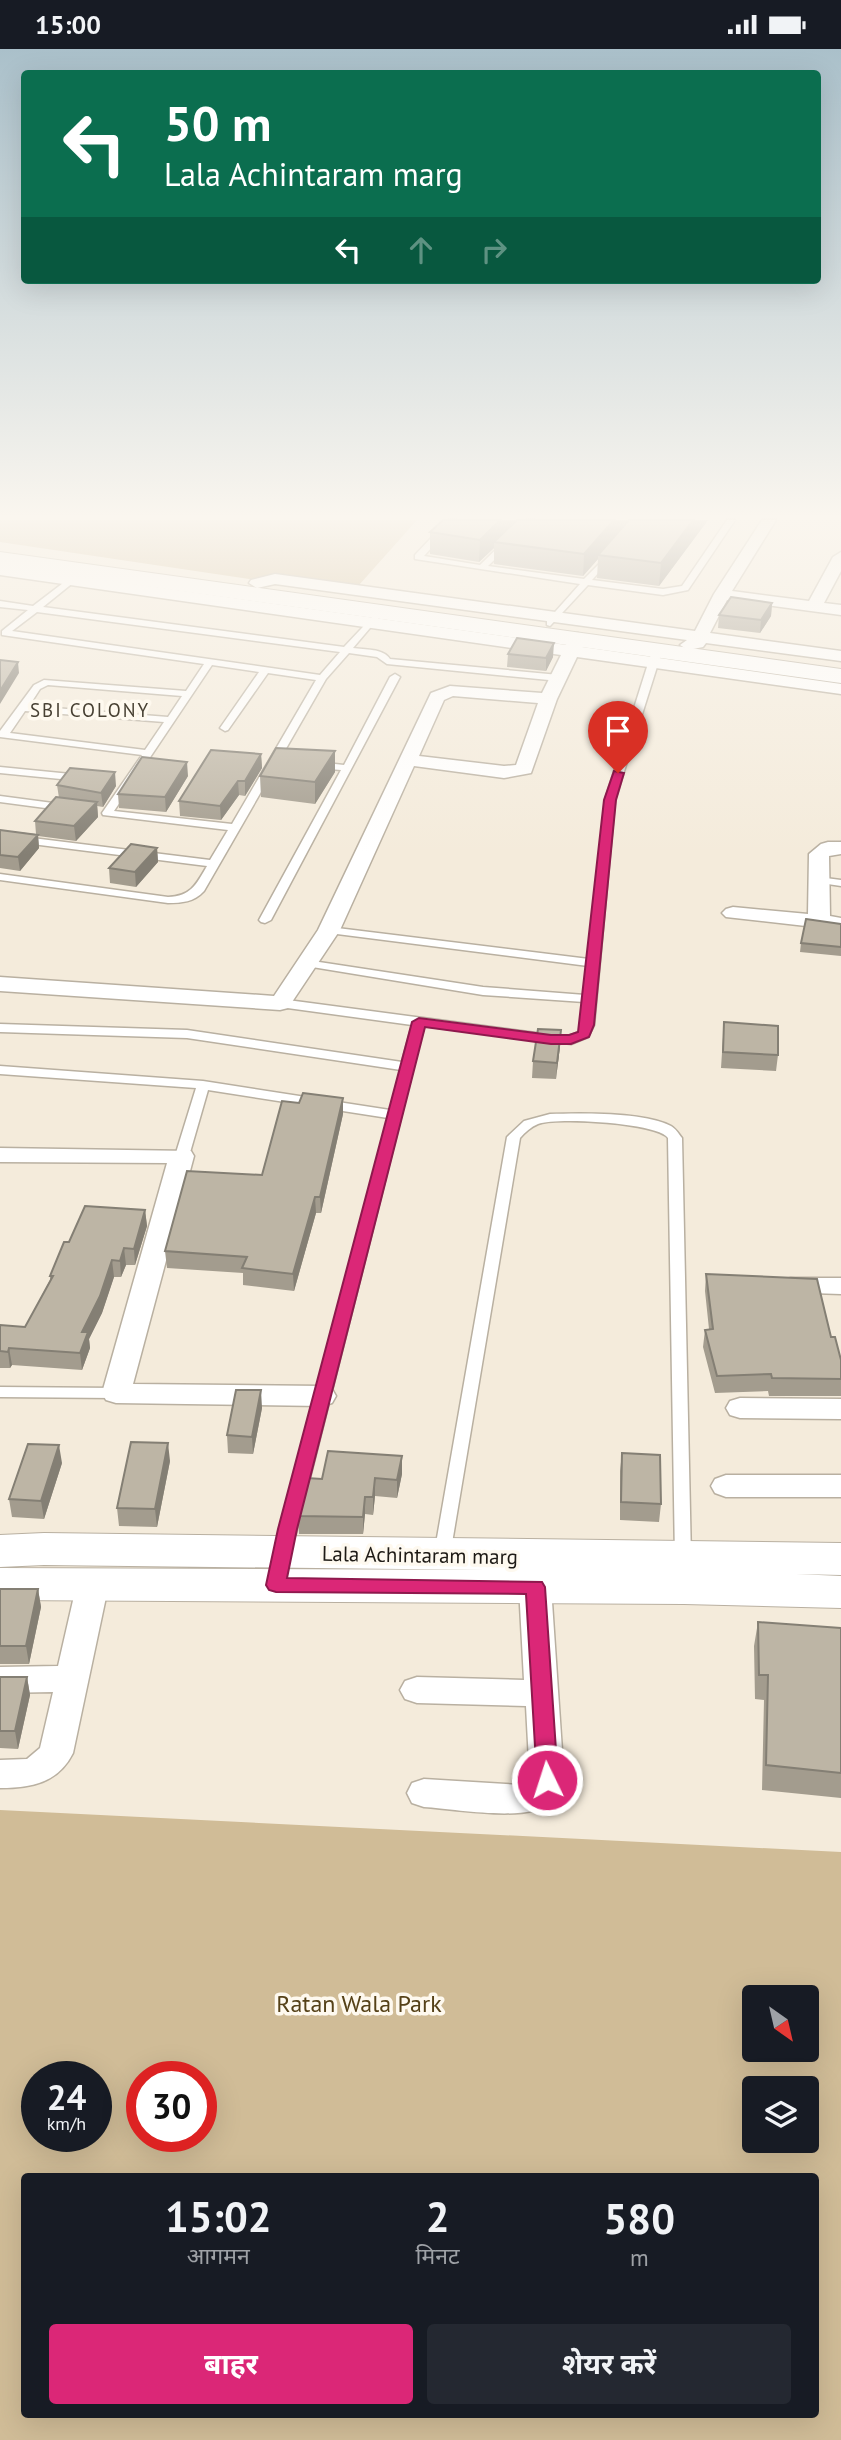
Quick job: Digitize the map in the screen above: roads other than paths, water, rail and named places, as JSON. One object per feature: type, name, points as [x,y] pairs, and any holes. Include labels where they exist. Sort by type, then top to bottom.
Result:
[{"type":"main road","points":[[500,632],[578,640],[656,657],[841,676]]},
{"type":"main road","points":[[567,632],[578,640],[699,640],[841,663]]},
{"type":"main road","name":"Lala Achintaram marg","points":[[0,1551],[44,1549],[279,1569],[683,1573],[841,1592]]},
{"type":"main road","name":"Lala Achintaram marg","points":[[440,1571],[536,1587],[841,1559]]},
{"type":"main road","name":"Lala Achintaram marg","points":[[0,1584],[93,1583],[279,1569]]},
{"type":"street","points":[[637,632],[841,656]]},
{"type":"street","points":[[656,657],[699,640],[703,632]]},
{"type":"street","points":[[409,760],[504,772],[524,769],[548,699],[578,640]]},
{"type":"street","points":[[656,657],[841,689]]},
{"type":"street","points":[[0,984],[280,1003],[329,930],[437,697],[442,693],[459,691],[548,699]]},
{"type":"street","points":[[819,922],[819,854],[828,848],[841,848]]},
{"type":"street","points":[[733,913],[841,924]]},
{"type":"street","points":[[0,1155],[181,1156],[116,1393],[322,1397]]},
{"type":"street","points":[[791,1286],[841,1286]]},
{"type":"street","points":[[740,1408],[841,1409]]},
{"type":"street","points":[[726,1486],[841,1486]]},
{"type":"street","points":[[0,1774],[28,1774],[48,1765],[56,1753],[93,1583]]},
{"type":"street","points":[[424,1793],[521,1799],[533,1798],[544,1789],[547,1780],[536,1587]]},
{"type":"street","points":[[0,1681],[72,1679]]},
{"type":"street","points":[[417,1690],[542,1694]]},
{"type":"lane","points":[[208,632],[381,655],[387,661],[559,678]]},
{"type":"lane","points":[[0,877],[182,900],[198,891],[322,678],[361,632]]},
{"type":"lane","points":[[3,636],[322,678]]},
{"type":"lane","points":[[280,1003],[571,1040],[584,1034],[610,800],[656,657]]},
{"type":"lane","points":[[107,813],[210,662]]},
{"type":"lane","points":[[226,728],[265,670]]},
{"type":"lane","points":[[265,921],[395,677]]},
{"type":"lane","points":[[2,734],[37,687],[47,683],[188,694]]},
{"type":"lane","points":[[23,708],[170,720]]},
{"type":"lane","points":[[2,734],[148,753]]},
{"type":"lane","points":[[274,761],[286,762]]},
{"type":"lane","points":[[310,764],[347,768]]},
{"type":"lane","points":[[0,770],[90,779]]},
{"type":"lane","points":[[115,781],[128,782]]},
{"type":"lane","points":[[0,799],[80,809]]},
{"type":"lane","points":[[169,820],[176,808]]},
{"type":"lane","points":[[94,811],[234,828]]},
{"type":"lane","points":[[0,837],[213,864]]},
{"type":"lane","points":[[818,880],[841,883]]},
{"type":"lane","points":[[329,930],[594,963]]},
{"type":"lane","points":[[306,963],[483,991],[590,999]]},
{"type":"lane","points":[[279,1569],[419,1022]]},
{"type":"lane","points":[[0,1028],[187,1034],[408,1066]]},
{"type":"lane","points":[[0,1070],[203,1085],[395,1115]]},
{"type":"lane","points":[[181,1156],[203,1085]]},
{"type":"lane","points":[[440,1571],[514,1137],[523,1126],[539,1119],[558,1117],[649,1123],[668,1129],[675,1138],[683,1573]]},
{"type":"lane","points":[[0,1392],[116,1393]]},
{"type":"district","name":"SBI COLONY","points":[[90,710]]},
{"type":"park label","name":"Ratan Wala Park","points":[[359,2003]]}]
